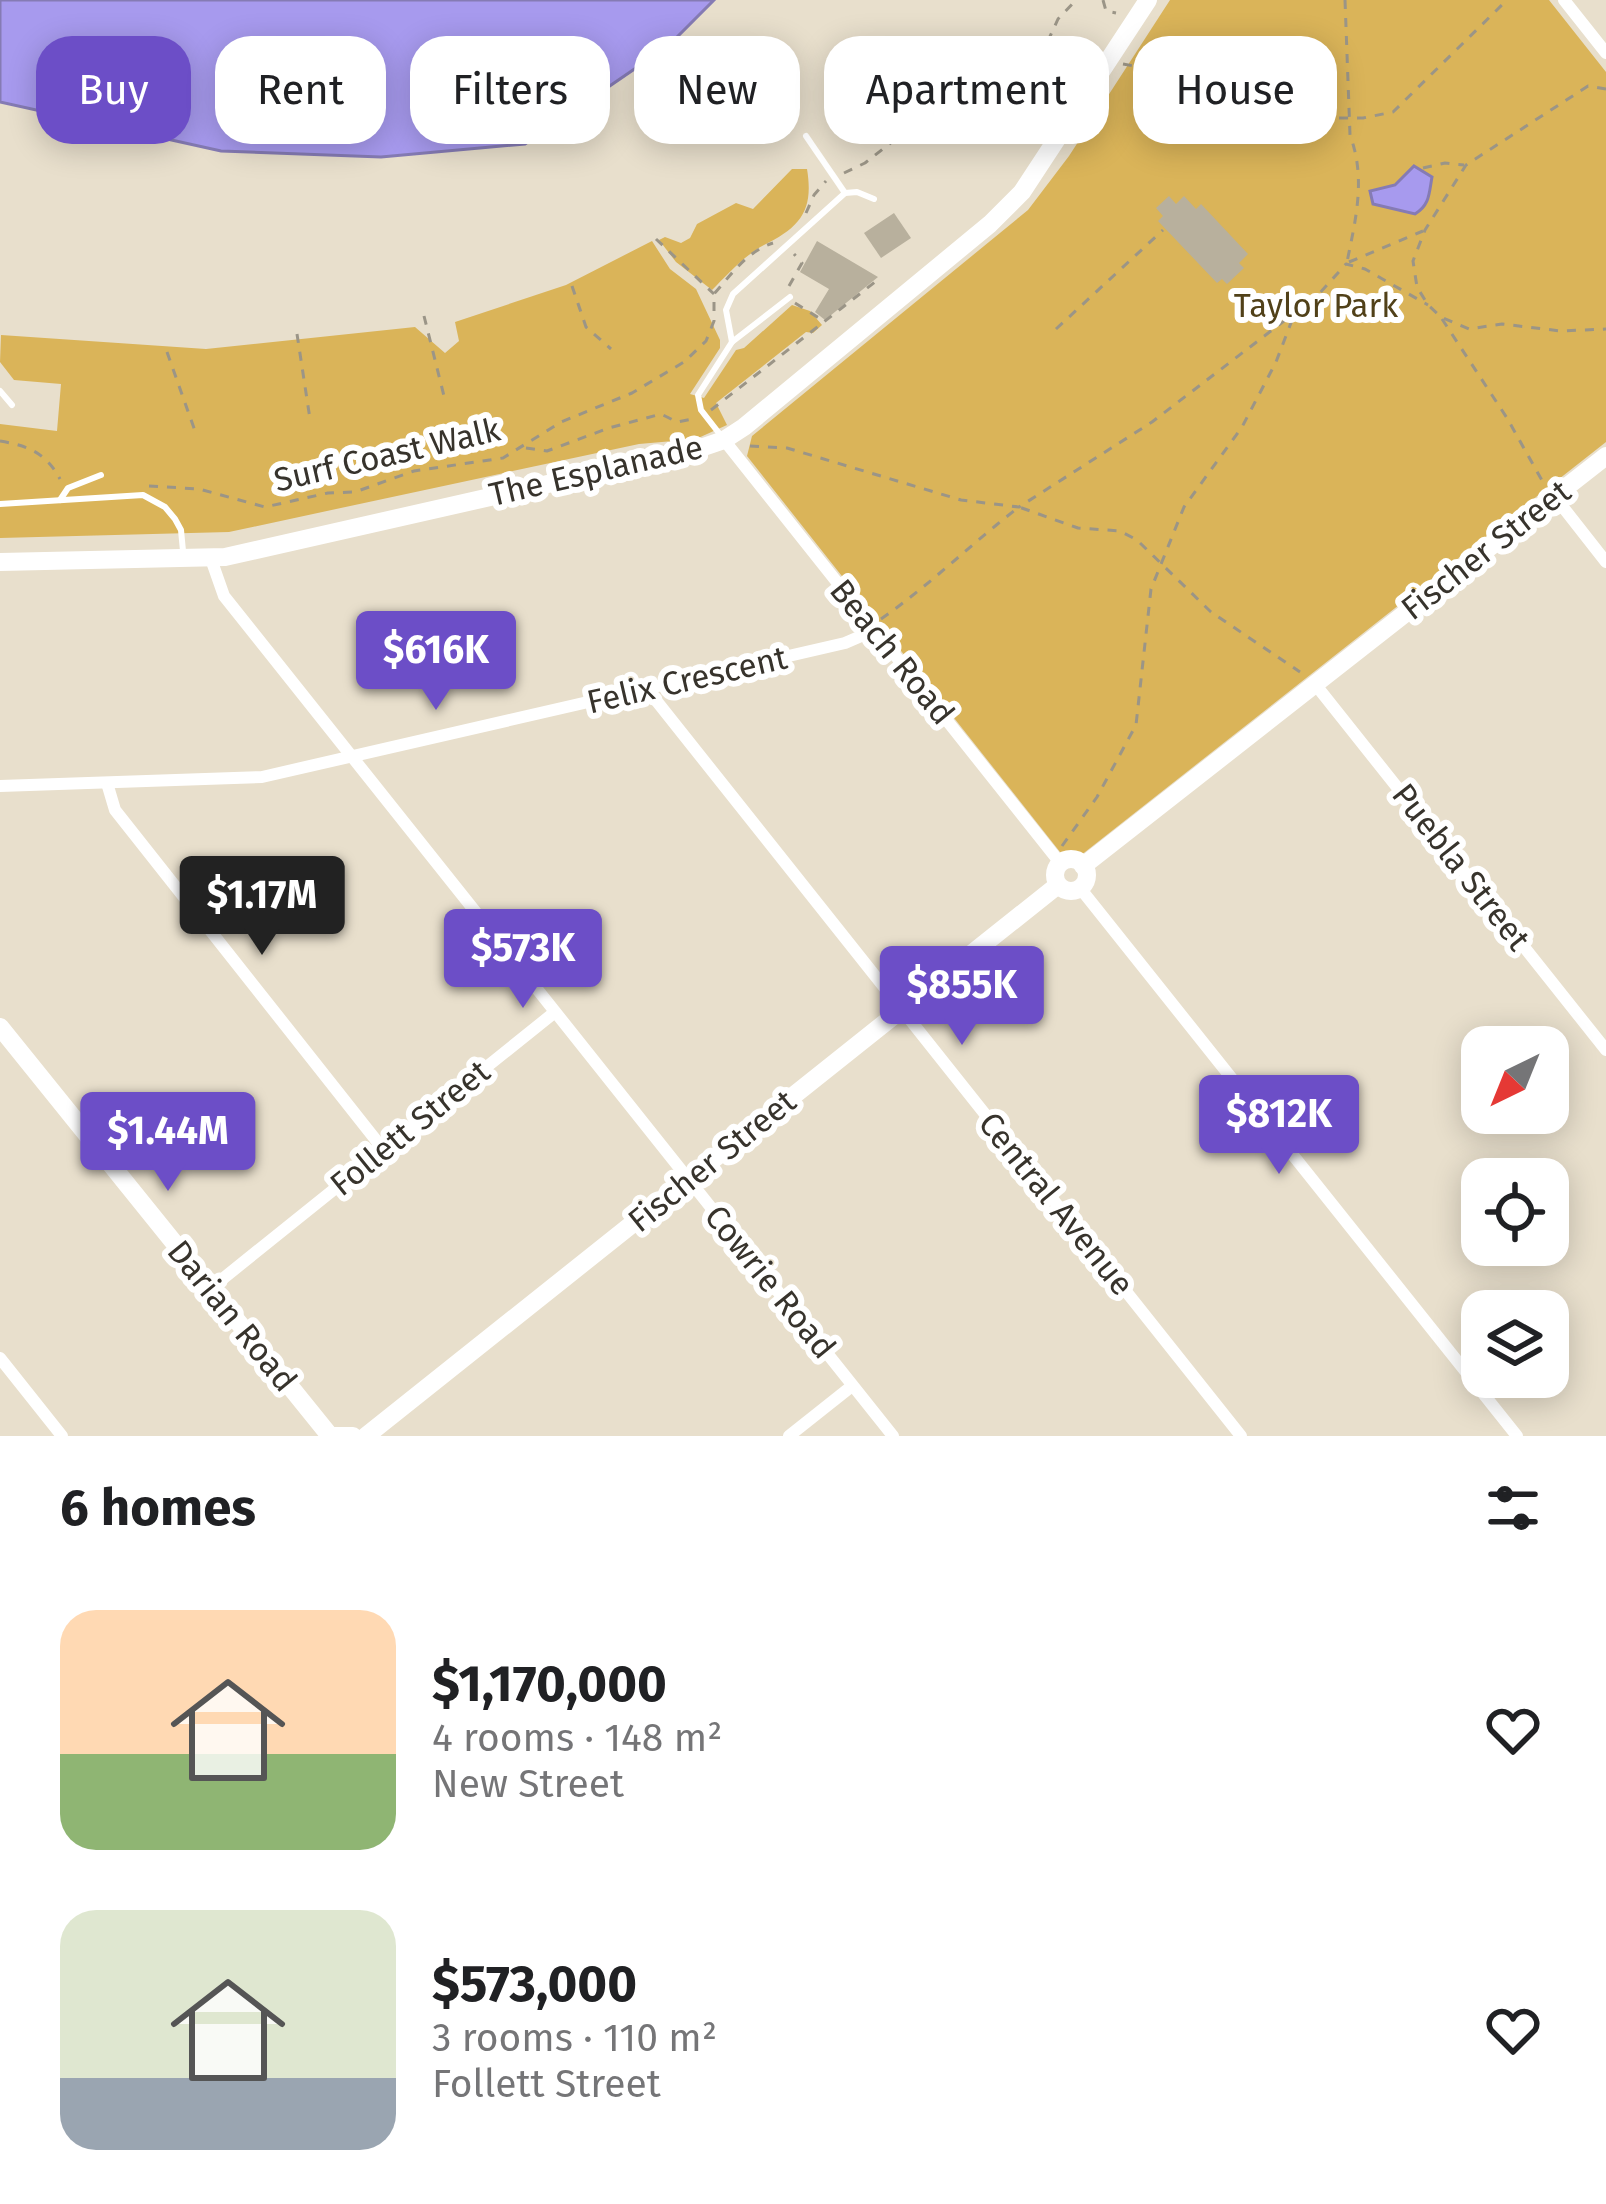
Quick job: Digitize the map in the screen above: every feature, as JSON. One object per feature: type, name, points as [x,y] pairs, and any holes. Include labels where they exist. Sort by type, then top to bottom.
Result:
[{"type":"street","name":"The Esplanade","points":[[1109,60],[1148,0]]},
{"type":"street","points":[[1564,0],[1606,52]]},
{"type":"street","name":"The Esplanade","points":[[0,562],[211,559],[689,452],[724,440],[1007,208],[1055,144]]},
{"type":"street","name":"Beach Road","points":[[724,440],[1057,858]]},
{"type":"street","name":"Fischer Street","points":[[1083,866],[1606,456]]},
{"type":"street","points":[[1555,497],[1606,562]]},
{"type":"street","name":"Cowrie Road","points":[[211,559],[224,596],[893,1436]]},
{"type":"street","name":"Felix Crescent","points":[[0,786],[262,777],[844,643],[873,628]]},
{"type":"street","name":"Puebla Street","points":[[1316,684],[1606,1050]]},
{"type":"street","name":"Central Avenue","points":[[647,689],[1241,1436]]},
{"type":"street","points":[[106,783],[115,810],[383,1149]]},
{"type":"street","points":[[1057,858],[1083,866],[1087,877],[1080,888],[1069,891],[1058,885],[1057,858]]},
{"type":"street","name":"Fischer Street","points":[[366,1436],[1058,885]]},
{"type":"street","points":[[1080,888],[1516,1436]]},
{"type":"street","name":"Follett Street","points":[[210,1289],[555,1012]]},
{"type":"street","name":"Darian Road","points":[[0,1027],[333,1436],[353,1436]]},
{"type":"street","points":[[0,1358],[62,1436]]},
{"type":"street","points":[[789,1436],[853,1386]]},
{"type":"lane","points":[[806,136],[845,194]]},
{"type":"lane","points":[[731,342],[726,310],[733,294],[845,194],[857,192],[874,199]]},
{"type":"lane","points":[[724,440],[701,410],[698,395],[731,342],[790,297]]},
{"type":"lane","points":[[0,392],[12,404]]},
{"type":"lane","points":[[60,500],[68,488],[101,475]]},
{"type":"lane","points":[[0,504],[142,495],[154,499],[181,530],[183,560]]},
{"type":"path","points":[[1050,36],[1076,0]]},
{"type":"path","points":[[1103,0],[1106,11],[1137,18]]},
{"type":"path","points":[[1346,0],[1350,118],[1360,189],[1346,264]]},
{"type":"path","points":[[1111,57],[1128,68],[1156,70],[1198,103],[1238,124],[1393,112],[1507,0]]},
{"type":"path","points":[[1428,305],[1417,287],[1413,261],[1425,230],[1466,165],[1588,86],[1606,89]]},
{"type":"path","points":[[838,172],[847,174],[889,144]]},
{"type":"path","points":[[1423,168],[1466,165]]},
{"type":"path","points":[[806,216],[827,181]]},
{"type":"path","points":[[1056,329],[1163,230]]},
{"type":"path","points":[[873,628],[918,594],[976,539],[1152,422],[1318,295],[1346,264],[1425,230]]},
{"type":"path","points":[[656,239],[714,294]]},
{"type":"path","name":"Surf Coast Walk","points":[[137,487],[164,484],[199,489],[265,507],[355,492],[414,471],[503,458],[561,422],[632,393],[684,362],[706,341],[714,321],[714,294],[739,265],[763,246],[782,240]]},
{"type":"path","points":[[791,251],[802,263],[785,292],[823,322]]},
{"type":"path","points":[[1346,264],[1365,269],[1441,317],[1507,418],[1534,471],[1555,497]]},
{"type":"path","points":[[572,286],[586,327],[611,349]]},
{"type":"path","points":[[1057,858],[1136,725],[1151,589],[1184,507],[1242,427],[1276,362],[1294,313]]},
{"type":"path","points":[[424,316],[445,400]]},
{"type":"path","points":[[1441,317],[1469,328],[1502,324],[1561,331],[1606,329]]},
{"type":"path","points":[[297,334],[310,419]]},
{"type":"path","points":[[167,352],[195,431]]},
{"type":"path","points":[[0,442],[20,444],[46,457],[68,488]]},
{"type":"path","points":[[750,446],[787,448],[961,500],[1019,507],[1078,528],[1120,531],[1164,563],[1211,612],[1316,684]]},
{"type":"green space","name":"Taylor Park","points":[[1170,0],[1549,0],[1606,72],[1606,442],[1080,856],[1060,852],[747,456],[752,436],[1028,210],[1077,144],[1109,144],[1109,94],[1133,57],[1133,144],[1337,144],[1337,36],[1147,36]]},
{"type":"green space","points":[[792,169],[807,169],[808,196],[802,216],[712,290],[676,262],[659,240],[665,237],[681,243],[690,238],[697,224],[736,203],[753,209]]},
{"type":"green space","points":[[652,241],[670,269],[696,289],[720,340],[720,348],[690,394],[704,398],[736,350],[792,305],[810,311],[822,325],[813,333],[806,332],[716,403],[727,425],[696,439],[639,444],[229,532],[0,538],[0,424],[57,431],[61,384],[14,380],[0,362],[1,335],[206,349],[415,327],[445,353],[459,341],[455,322],[566,285]]},
{"type":"shaded area","points":[[0,0],[714,0],[678,36],[634,36],[634,69],[610,86],[610,36],[410,36],[410,144],[525,144],[381,157],[221,151],[189,144],[191,36],[36,36],[36,110],[0,102]]},
{"type":"shaded area","points":[[1414,166],[1432,177],[1424,207],[1415,214],[1373,204],[1370,191],[1395,185]]},
{"type":"building","points":[[1169,196],[1176,204],[1184,196],[1196,209],[1201,204],[1248,254],[1239,263],[1244,268],[1227,284],[1222,279],[1217,283],[1158,221],[1163,216],[1156,208]]},
{"type":"building","points":[[894,213],[911,238],[881,258],[864,233]]},
{"type":"building","points":[[817,241],[878,277],[825,320],[815,312],[829,289],[800,272]]}]
